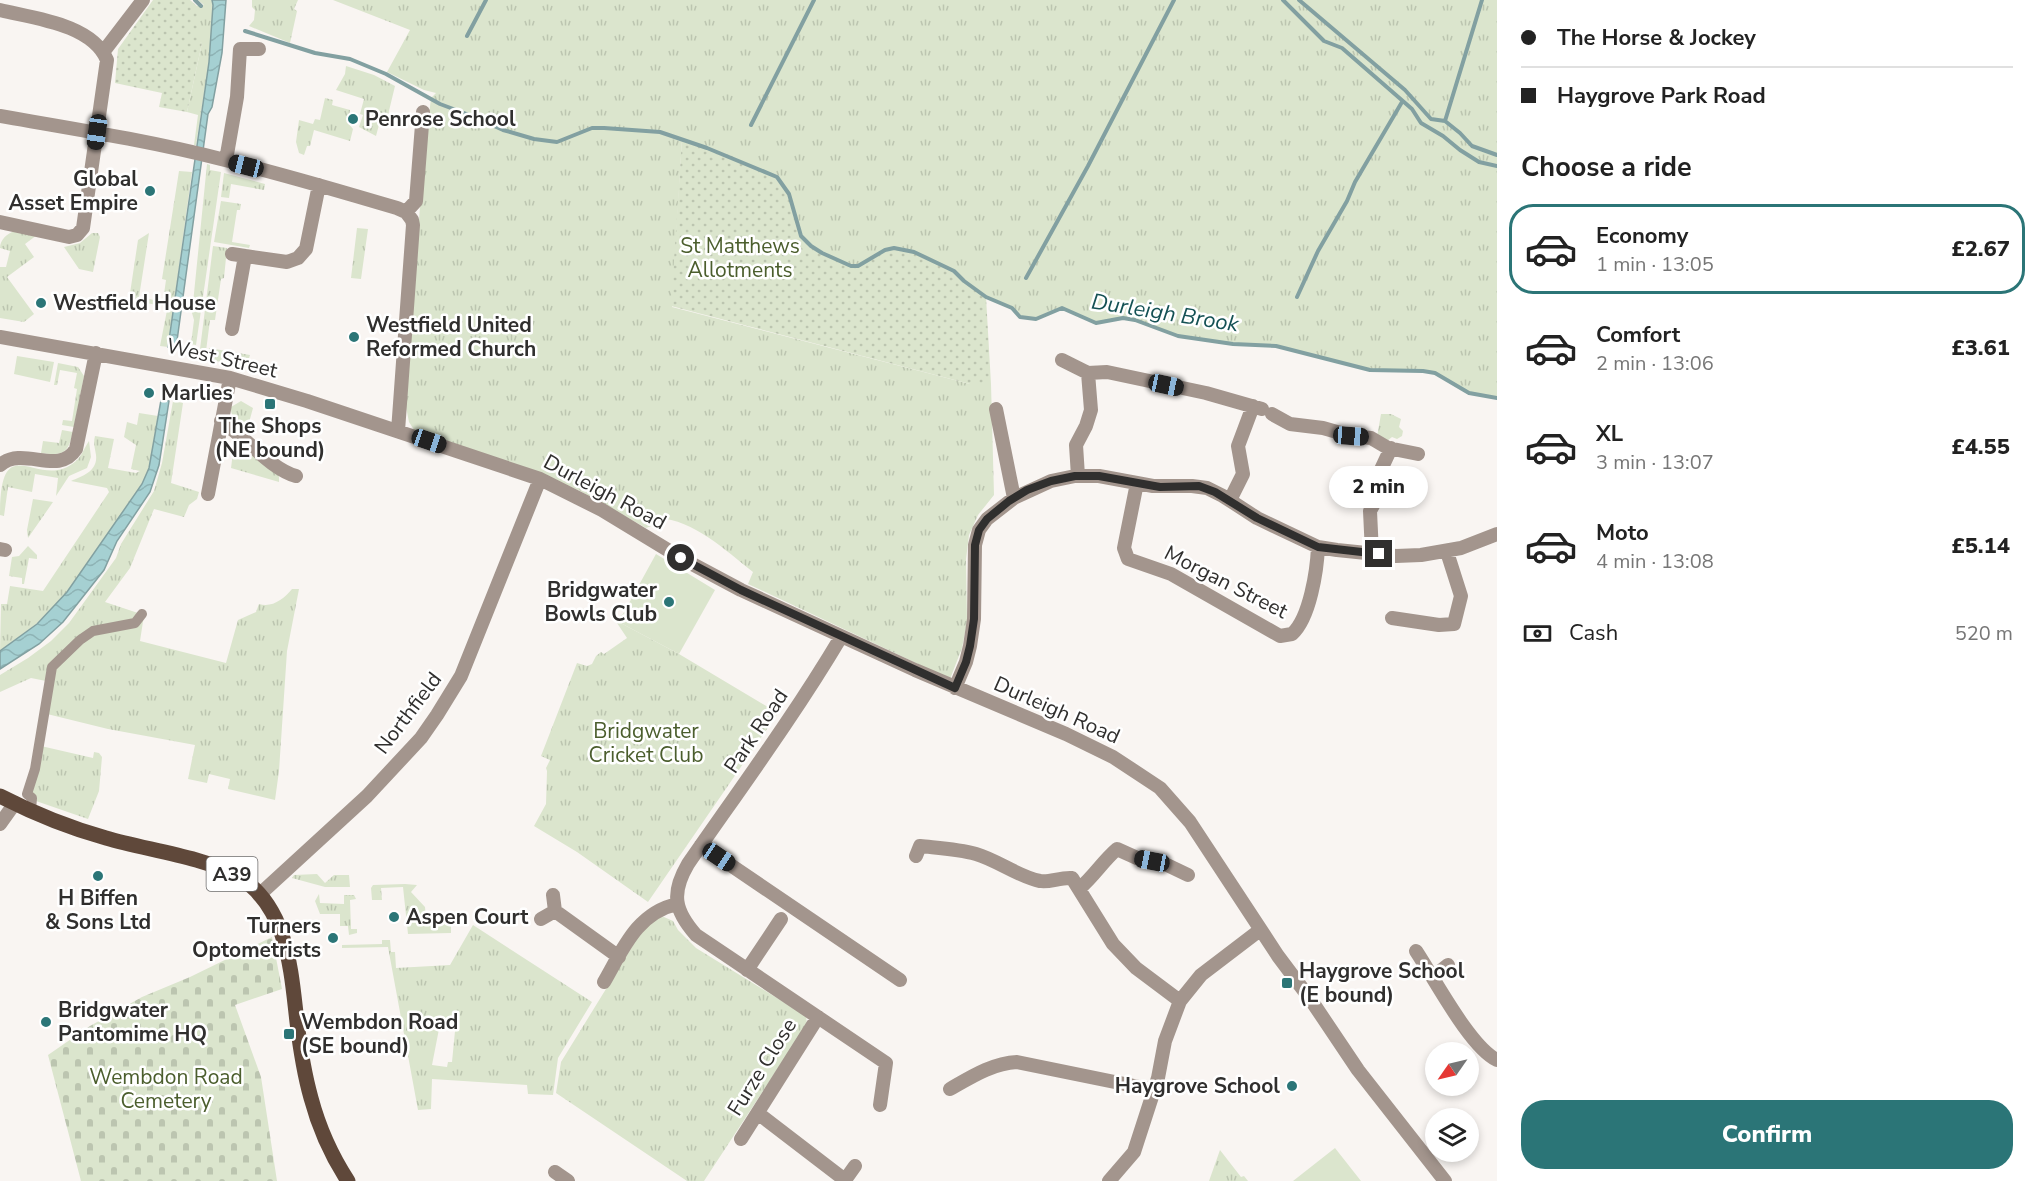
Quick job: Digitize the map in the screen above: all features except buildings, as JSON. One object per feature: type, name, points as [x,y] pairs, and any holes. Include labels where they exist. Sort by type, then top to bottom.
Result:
[{"type":"main road","name":"A39","points":[[0,796],[105,838],[210,865],[236,876],[259,895],[274,918],[286,944],[302,1060],[310,1097],[332,1156],[348,1181]]},
{"type":"street","points":[[104,51],[142,0]]},
{"type":"street","points":[[0,10],[62,24],[86,36],[104,51],[107,60],[83,228],[77,235],[69,237],[0,222]]},
{"type":"street","points":[[226,160],[237,97],[240,49],[259,49]]},
{"type":"street","points":[[406,212],[416,201],[423,112]]},
{"type":"street","points":[[0,116],[97,132],[226,160],[406,212],[413,225],[398,431]]},
{"type":"street","points":[[232,329],[239,255],[287,262],[301,255],[306,249],[319,185]]},
{"type":"street","name":"West Street","points":[[0,337],[230,378],[429,441]]},
{"type":"street","points":[[0,465],[15,457],[58,462],[72,456],[76,449],[96,353]]},
{"type":"street","points":[[1062,360],[1088,373],[1107,372],[1206,393],[1262,410],[1290,423],[1371,438],[1391,448],[1418,454]]},
{"type":"street","points":[[1078,476],[1075,450],[1091,416],[1092,404],[1088,373]]},
{"type":"street","points":[[208,494],[230,378]]},
{"type":"street","points":[[996,410],[1014,498]]},
{"type":"street","points":[[1230,500],[1243,474],[1238,446],[1262,410]]},
{"type":"street","points":[[221,421],[235,430],[282,472],[296,476]]},
{"type":"street","name":"Durleigh Road","points":[[429,441],[540,479],[602,510],[731,585],[841,637],[1094,748],[1113,757],[1160,788],[1190,822],[1260,930],[1358,1070],[1445,1181]]},
{"type":"street","points":[[1372,553],[1370,511],[1377,498],[1378,476],[1391,448]]},
{"type":"street","points":[[955,688],[966,662],[974,619],[976,538],[987,519],[1014,498],[1039,485],[1078,476],[1106,476],[1160,487],[1199,486],[1230,500],[1257,518],[1318,547],[1372,553],[1410,556],[1447,552],[1497,534]]},
{"type":"street","name":"Northfield","points":[[259,895],[367,796],[421,738],[437,715],[461,675],[540,479]]},
{"type":"street","name":"Morgan Street","points":[[1137,483],[1124,548],[1128,559],[1171,574],[1280,636],[1296,630],[1303,617],[1315,573],[1318,547]]},
{"type":"street","points":[[1447,552],[1461,596],[1454,624]]},
{"type":"street","points":[[31,810],[32,798],[27,794],[35,769],[52,667],[55,661],[93,632],[135,622],[141,614]]},
{"type":"street","points":[[1392,618],[1439,625],[1454,624],[1468,628]]},
{"type":"street","name":"Park Road","points":[[677,904],[676,890],[679,879],[806,695],[841,637]]},
{"type":"street","points":[[0,824],[15,803]]},
{"type":"street","points":[[1111,835],[1117,849],[1137,858],[1165,864],[1188,875]]},
{"type":"street","points":[[701,845],[900,980]]},
{"type":"street","points":[[916,856],[920,846],[976,854],[1043,882],[1061,877],[1072,878],[1113,944],[1144,974],[1180,1001]]},
{"type":"street","points":[[1080,888],[1093,877],[1101,862],[1117,849]]},
{"type":"street","points":[[553,895],[555,911],[619,957]]},
{"type":"street","points":[[604,982],[646,918],[666,906],[677,904]]},
{"type":"street","name":"Furze Close","points":[[677,904],[680,914],[696,935],[886,1063],[880,1105]]},
{"type":"street","points":[[541,919],[555,911]]},
{"type":"street","points":[[747,970],[776,937],[781,919]]},
{"type":"street","points":[[1109,1181],[1134,1152],[1154,1090],[1165,1041],[1180,1001],[1201,975],[1260,930]]},
{"type":"street","points":[[1416,951],[1469,1033],[1487,1055],[1497,1060]]},
{"type":"street","points":[[1433,977],[1448,965]]},
{"type":"street","name":"Furze Close","points":[[741,1138],[759,1114],[818,1017]]},
{"type":"street","points":[[1004,1063],[1008,1053],[1019,1054]]},
{"type":"street","points":[[949,1089],[974,1075],[1004,1063],[1017,1062],[1154,1090]]},
{"type":"street","points":[[759,1114],[845,1180],[855,1166]]},
{"type":"street","points":[[555,1172],[568,1181]]},
{"type":"green space","points":[[153,0],[190,0],[197,6],[197,41],[202,43],[187,112],[159,107],[162,93],[115,83],[118,49]]},
{"type":"green space","points":[[198,0],[212,0],[213,5],[209,62],[196,145],[194,145],[198,115],[187,112],[202,43],[197,42],[197,6],[204,5]]},
{"type":"green space","points":[[252,0],[298,0],[294,9],[297,11],[290,43],[249,26],[254,20],[255,10],[252,7]]},
{"type":"green space","points":[[333,0],[1497,0],[1497,398],[1469,393],[1435,373],[1370,370],[1276,346],[1233,344],[1178,336],[1135,320],[1123,318],[1096,323],[1062,308],[1036,319],[1020,317],[1012,308],[986,297],[954,271],[914,252],[894,248],[885,250],[858,266],[851,266],[822,253],[801,236],[795,216],[777,177],[682,139],[672,307],[970,384],[991,384],[994,495],[978,515],[969,535],[966,559],[967,622],[962,648],[950,679],[748,584],[753,572],[720,546],[684,524],[658,518],[654,525],[646,528],[580,491],[544,475],[414,430],[409,422],[405,402],[423,168],[431,98],[436,93],[424,90],[387,72],[410,30]]},
{"type":"green space","points":[[346,66],[374,75],[395,86],[388,115],[383,122],[380,121],[376,136],[359,127],[363,115],[360,114],[364,99],[336,90],[345,74]]},
{"type":"green space","points":[[325,98],[333,100],[332,105],[350,110],[348,123],[353,129],[350,141],[314,130],[310,146],[307,146],[304,155],[299,153],[296,142],[299,120],[313,124],[315,119],[320,120]]},
{"type":"green space","name":"St Matthews Allotments","points":[[682,139],[777,177],[789,194],[801,236],[822,253],[851,266],[858,266],[885,250],[894,248],[914,252],[954,271],[986,297],[991,384],[970,384],[671,306]]},
{"type":"green space","points":[[207,164],[210,165],[210,170],[221,172],[196,345],[191,344],[194,320],[192,313]]},
{"type":"green space","points":[[179,171],[192,172],[168,347],[160,346],[170,295],[164,294],[166,280],[162,279]]},
{"type":"green space","points":[[224,173],[265,184],[264,190],[231,184],[229,198],[221,197]]},
{"type":"green space","points":[[221,201],[241,204],[240,210],[237,210],[232,242],[250,245],[249,248],[214,242]]},
{"type":"green space","points":[[357,228],[368,229],[361,279],[351,278]]},
{"type":"green space","points":[[15,231],[37,235],[25,244],[34,257],[7,277],[34,314],[24,322],[0,318],[0,267],[6,267],[10,251],[0,248],[0,245],[4,237]]},
{"type":"green space","points":[[92,233],[98,233],[100,237],[93,272],[79,269],[64,247],[80,243]]},
{"type":"green space","points":[[149,233],[139,297],[164,302],[163,306],[129,300],[138,240]]},
{"type":"green space","points":[[213,246],[227,248],[224,278],[221,279],[215,320],[210,320],[205,359],[199,357]]},
{"type":"green space","points":[[209,348],[250,355],[246,368],[208,359]]},
{"type":"green space","points":[[17,356],[54,362],[50,382],[14,374]]},
{"type":"green space","points":[[58,363],[78,367],[84,376],[74,427],[62,425],[63,420],[72,421],[77,373],[60,370],[57,385],[54,385]]},
{"type":"green space","points":[[173,401],[183,403],[171,483],[199,492],[197,499],[189,505],[184,517],[154,509],[130,568],[105,602],[144,615],[140,641],[226,663],[238,620],[256,612],[259,604],[273,604],[292,589],[299,589],[287,651],[275,800],[228,789],[230,779],[209,774],[207,783],[188,779],[195,745],[108,729],[43,713],[46,681],[31,678],[0,692],[0,675],[51,641],[69,623],[116,558],[121,544],[154,491],[162,463]]},
{"type":"green space","points":[[241,401],[253,408],[247,430],[236,420],[231,411],[231,407]]},
{"type":"green space","points":[[139,413],[158,416],[149,468],[142,484],[67,592],[36,624],[0,651],[1,604],[7,604],[10,586],[43,591],[109,492],[107,488],[71,481],[89,472],[95,465],[95,436],[114,439],[108,468],[136,473],[140,471],[131,469],[136,445],[124,437],[127,422],[137,425]]},
{"type":"green space","points":[[1381,414],[1391,414],[1401,419],[1399,427],[1403,431],[1402,436],[1397,439],[1392,437],[1386,442],[1377,437]]},
{"type":"green space","points":[[62,430],[73,432],[66,449],[55,454],[41,453],[43,441],[59,443]]},
{"type":"green space","points":[[235,437],[279,475],[279,482],[231,468]]},
{"type":"green space","points":[[89,441],[91,457],[87,468],[69,476],[56,496],[58,478],[35,474],[32,492],[8,487],[4,516],[0,515],[2,488],[7,472],[14,466],[49,470],[62,469],[78,459]]},
{"type":"green space","points":[[33,499],[53,502],[28,538],[27,530]]},
{"type":"green space","points":[[28,546],[37,555],[37,559],[29,558],[24,584],[22,584],[22,578],[9,576],[12,557],[19,556]]},
{"type":"green space","name":"Bridgwater Bowls Club","points":[[656,554],[715,590],[679,654],[615,620],[623,614]]},
{"type":"green space","name":"Bridgwater Cricket Club","points":[[615,620],[679,654],[778,713],[648,902],[577,852],[534,826],[546,804],[546,768],[550,760],[541,756],[577,663],[587,666],[592,664],[601,652],[604,654],[627,638]]},
{"type":"green space","points":[[41,746],[93,758],[94,752],[99,753],[102,757],[99,791],[88,819],[36,801],[29,792]]},
{"type":"green space","points":[[317,874],[325,883],[334,875],[349,875],[350,887],[325,887],[292,878],[294,875]]},
{"type":"green space","points":[[373,885],[417,885],[411,892],[425,907],[426,918],[420,918],[420,922],[451,920],[451,933],[408,934],[403,887],[381,888],[382,900],[372,900]]},
{"type":"green space","points":[[319,894],[320,903],[344,904],[344,895],[354,895],[356,899],[350,900],[351,929],[357,929],[357,933],[349,935],[348,926],[340,926],[340,914],[320,914],[315,901]]},
{"type":"green space","points":[[664,917],[673,921],[678,930],[696,948],[806,1016],[807,1024],[704,1181],[687,1181],[556,1093],[561,1062],[646,924],[655,918]]},
{"type":"green space","points":[[473,925],[592,1002],[558,1058],[553,1095],[528,1094],[527,1085],[432,1079],[431,1109],[418,1110],[388,947],[342,948],[342,945],[382,944],[382,940],[390,940],[391,952],[395,952],[396,968],[450,965]],"holes":[[[439,1029],[455,1031],[452,1062],[448,1062],[447,1067],[432,1065]]]},
{"type":"green space","name":"Wembdon Road Cemetery","points":[[272,937],[282,989],[235,1005],[261,1077],[277,1181],[81,1181],[48,1055],[90,1026],[142,997],[190,977]]},
{"type":"green space","points":[[1335,1148],[1361,1181],[1293,1181]]},
{"type":"green space","points":[[1220,1150],[1241,1177],[1244,1176],[1248,1181],[1209,1181]]},
{"type":"water","points":[[212,0],[226,0],[222,53],[212,107],[208,114],[176,348],[168,347],[209,62]]},
{"type":"water","points":[[161,400],[169,401],[159,465],[150,492],[117,541],[104,570],[63,622],[39,644],[0,669],[0,651],[37,624],[67,592],[142,484],[149,468]]},
{"type":"waterway","name":"Durleigh Brook","points":[[195,0],[201,6]]},
{"type":"waterway","points":[[467,36],[486,0]]},
{"type":"waterway","points":[[751,125],[814,0]]},
{"type":"waterway","points":[[1026,278],[1088,166],[1174,0]]},
{"type":"waterway","points":[[1283,0],[1324,41],[1342,48],[1412,109],[1421,123],[1479,162],[1497,166]]},
{"type":"waterway","points":[[1299,0],[1405,90],[1431,119],[1445,121],[1472,146],[1497,155]]},
{"type":"waterway","points":[[1445,121],[1482,0]]},
{"type":"waterway","name":"Durleigh Brook","points":[[245,31],[315,53],[350,59],[386,74],[440,104],[503,130],[534,139],[557,142],[592,128],[604,128],[660,132],[707,148],[777,177],[789,194],[801,236],[822,253],[851,266],[858,266],[885,250],[894,248],[914,252],[954,271],[986,297],[1012,308],[1020,317],[1036,319],[1062,308],[1096,323],[1123,318],[1135,320],[1178,336],[1233,344],[1276,346],[1370,370],[1435,373],[1469,393],[1497,398]]},
{"type":"waterway","points":[[1297,297],[1318,251],[1347,201],[1355,182],[1402,102]]},
{"type":"place","name":"Penrose School","points":[[353,119]]},
{"type":"place","name":"Global Asset Empire","points":[[150,191]]},
{"type":"place","name":"Westfield House","points":[[41,303]]},
{"type":"place","name":"Westfield United Reformed Church","points":[[354,337]]},
{"type":"place","name":"Marlies","points":[[149,393]]},
{"type":"place","name":"The Shops (NE bound)","points":[[270,404]]},
{"type":"place","name":"Bridgwater Bowls Club","points":[[669,602]]},
{"type":"place","name":"H Biffen & Sons Ltd","points":[[98,876]]},
{"type":"place","name":"Aspen Court","points":[[394,917]]},
{"type":"place","name":"Turners Optometrists","points":[[333,938]]},
{"type":"place","name":"Haygrove School (E bound)","points":[[1287,983]]},
{"type":"place","name":"Bridgwater Pantomime HQ","points":[[46,1022]]},
{"type":"place","name":"Wembdon Road (SE bound)","points":[[289,1034]]},
{"type":"place","name":"Haygrove School","points":[[1292,1086]]},
{"type":"route","points":[[681,558],[741,590],[955,688],[962,674],[970,646],[975,601],[975,545],[979,530],[987,519],[1009,501],[1027,490],[1051,481],[1075,476],[1099,476],[1160,487],[1199,486],[1230,500],[1257,518],[1318,547],[1379,554]]}]
